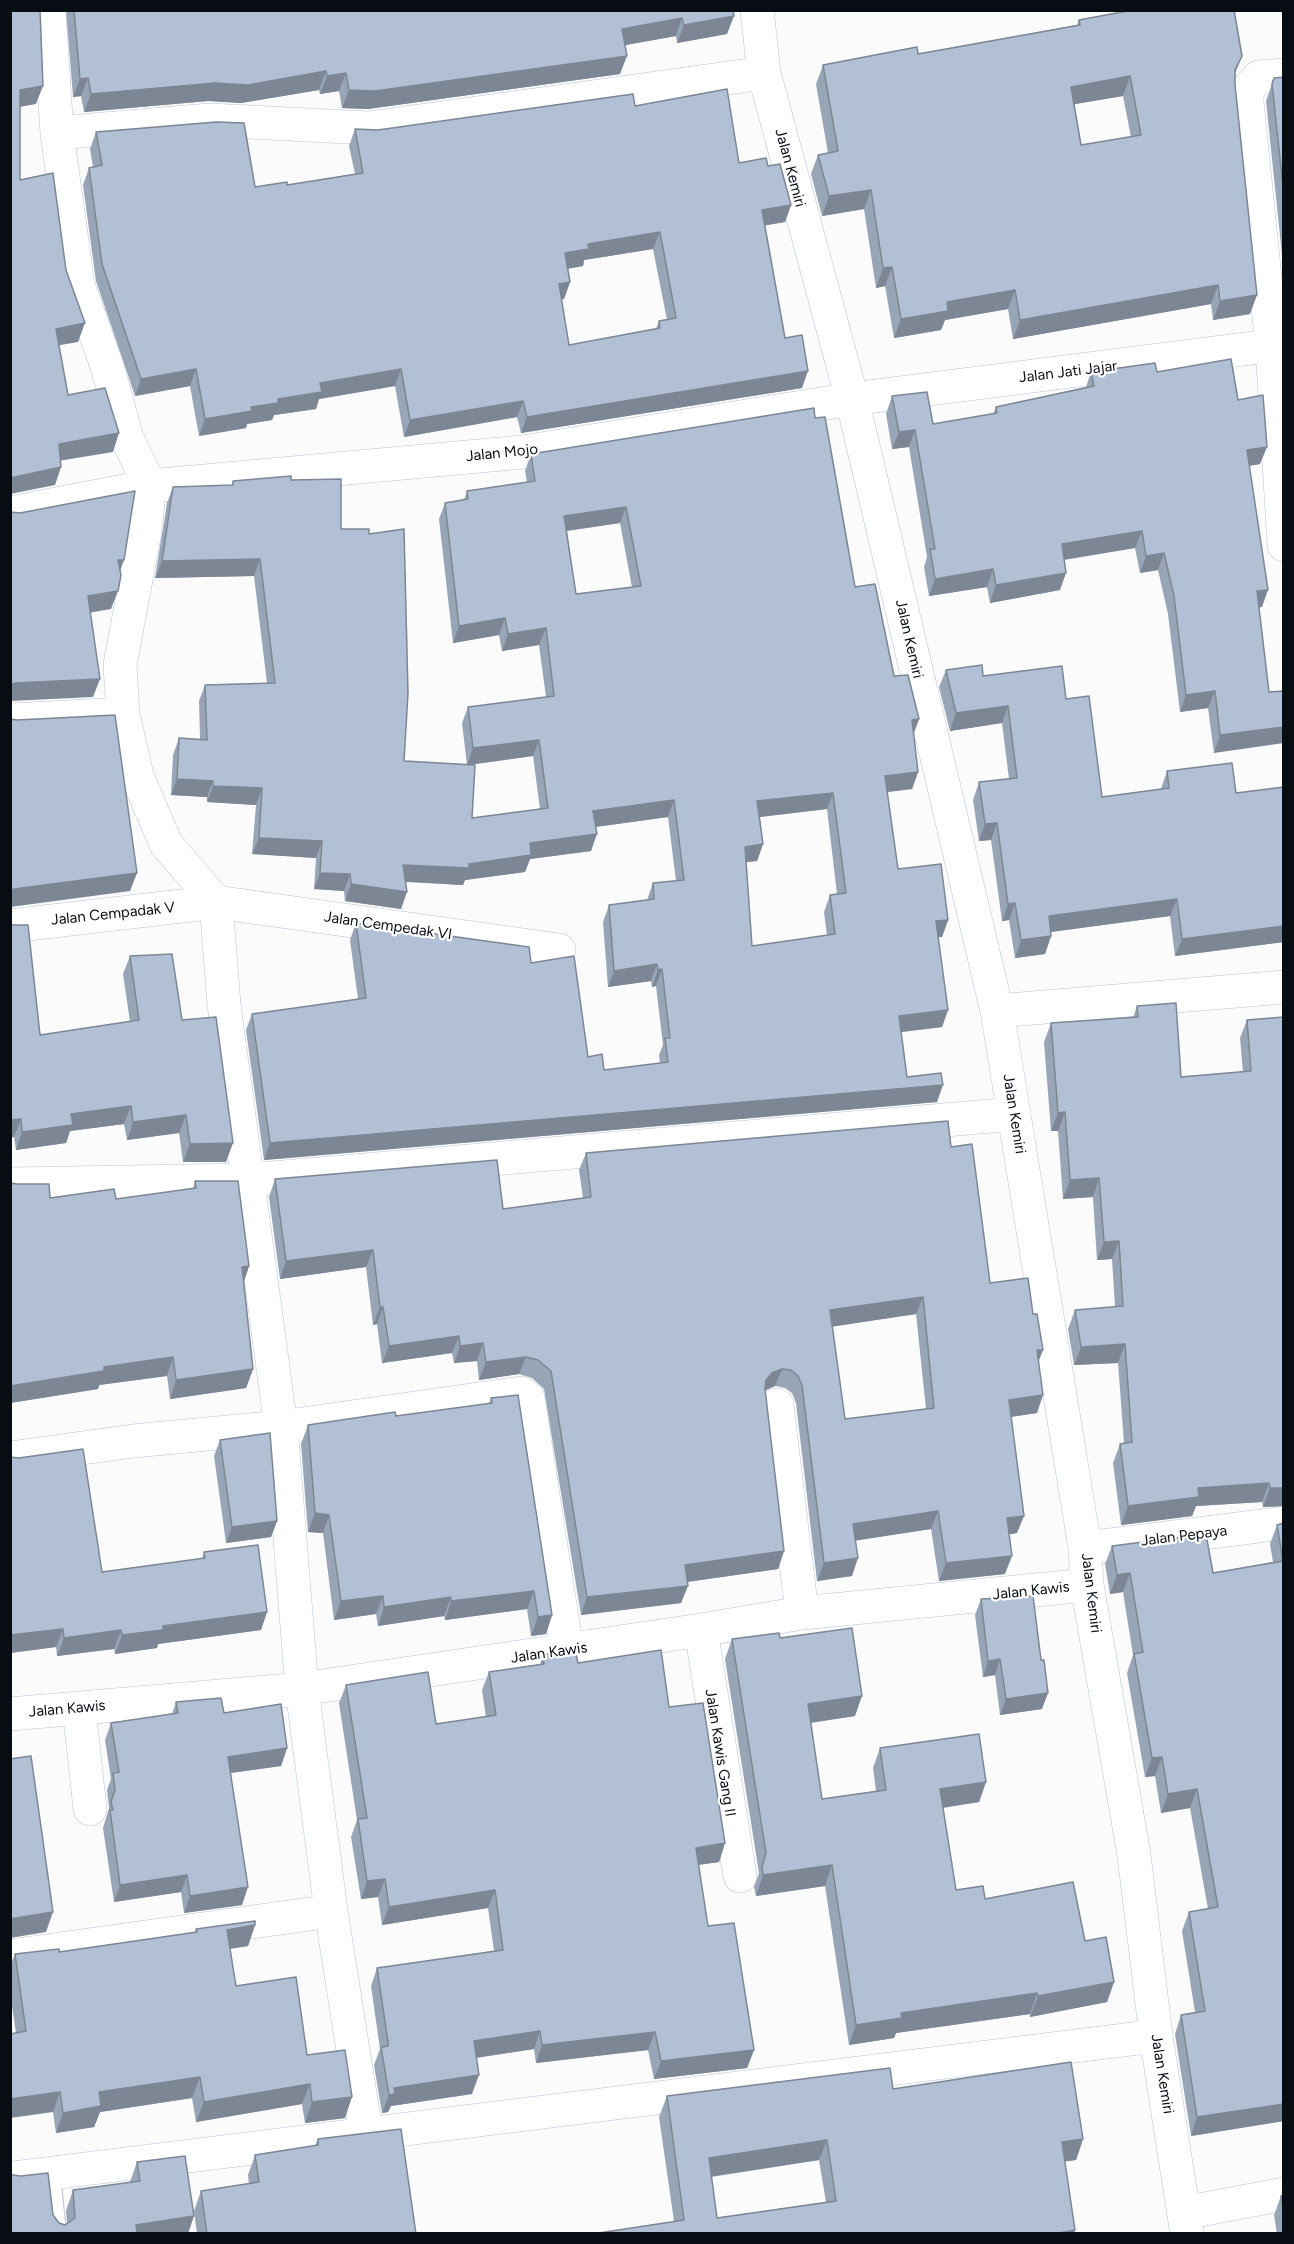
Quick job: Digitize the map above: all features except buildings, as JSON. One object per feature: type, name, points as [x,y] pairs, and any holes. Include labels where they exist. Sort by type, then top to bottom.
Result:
[{"type":"street","points":[[49,10],[57,133],[78,285],[107,366],[127,438],[150,486],[144,537],[120,665],[123,714],[137,776],[166,844],[216,902],[224,1005],[281,1427],[302,1689],[331,1911],[366,2132]]},
{"type":"street","name":"Jalan Kemiri","points":[[757,10],[764,73],[852,399],[997,1011],[1085,1548],[1087,1585],[1134,1855],[1156,2036],[1185,2223]]},
{"type":"street","points":[[57,133],[210,120],[369,128],[764,73]]},
{"type":"street","points":[[1284,75],[1259,76],[1247,90],[1278,345],[1284,545]]},
{"type":"street","name":"Jalan Jati Jajar","points":[[852,399],[1278,345]]},
{"type":"street","name":"Jalan Mojo","points":[[10,513],[150,486],[523,452],[852,399]]},
{"type":"street","points":[[10,720],[123,714]]},
{"type":"street","name":"Jalan Cempadak V","points":[[10,926],[216,902]]},
{"type":"street","name":"Jalan Cempedak VI","points":[[216,902],[559,950]]},
{"type":"street","points":[[997,1011],[1284,987]]},
{"type":"street","points":[[10,1184],[249,1180],[1014,1114]]},
{"type":"street","points":[[10,1458],[133,1441],[281,1427],[521,1393],[528,1398],[567,1650]]},
{"type":"street","points":[[777,1405],[802,1613]]},
{"type":"street","name":"Jalan Pepaya","points":[[1085,1548],[1284,1523]]},
{"type":"street","name":"Jalan Kawis","points":[[10,1714],[302,1689],[802,1613],[1087,1585]]},
{"type":"street","name":"Jalan Kawis Gang II","points":[[701,1630],[740,1876]]},
{"type":"street","points":[[79,1708],[90,1809]]},
{"type":"street","points":[[10,1956],[331,1911]]},
{"type":"street","points":[[12,2178],[366,2132],[1156,2036]]},
{"type":"street","points":[[1185,2223],[1284,2194]]},
{"type":"lane","points":[[51,2173],[57,2234]]}]
